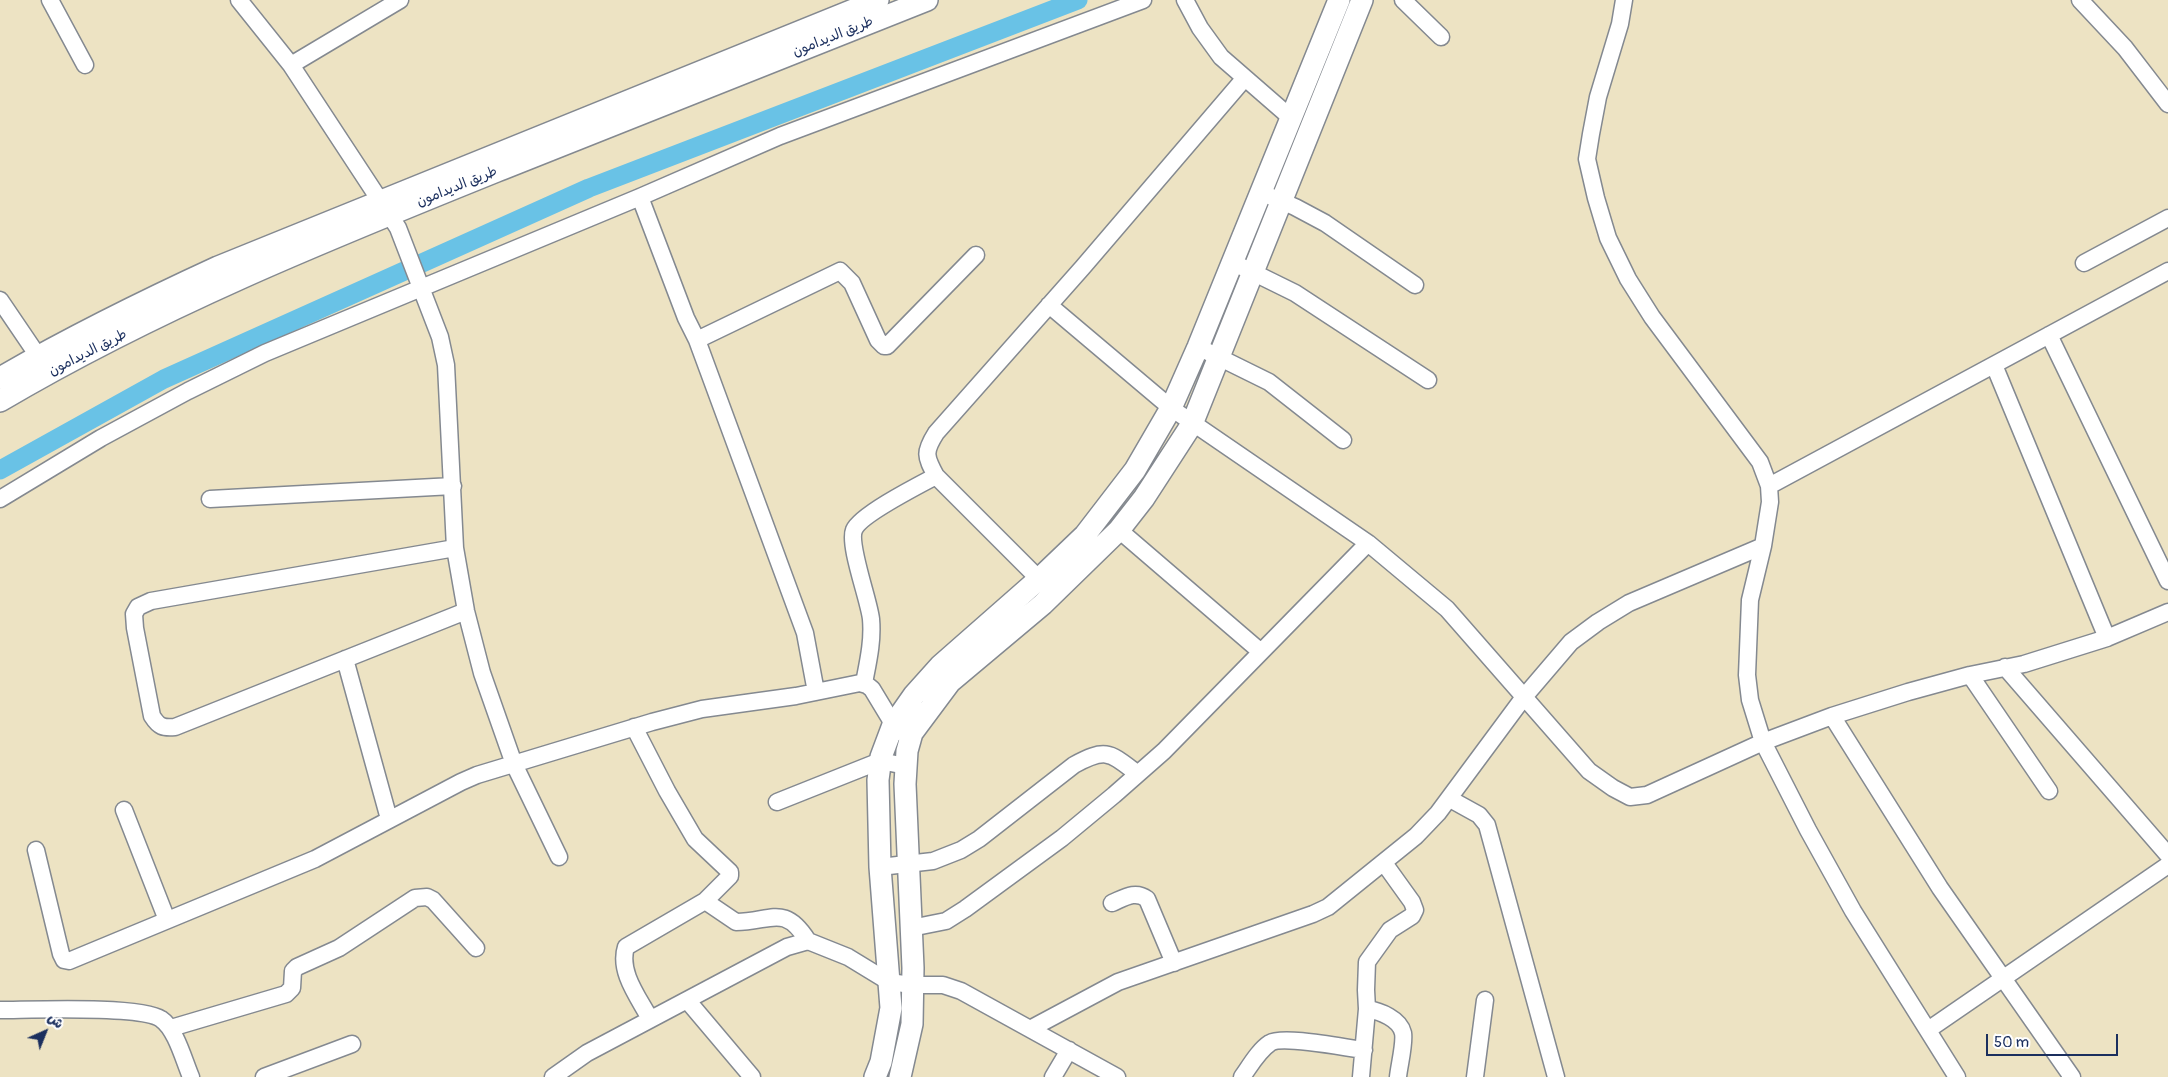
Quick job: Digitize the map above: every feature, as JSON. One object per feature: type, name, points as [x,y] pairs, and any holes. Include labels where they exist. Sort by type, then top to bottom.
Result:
[{"type":"street","points":[[50,0],[85,65]]},
{"type":"street","points":[[239,0],[291,65],[389,214],[420,280],[440,337],[446,365],[455,548],[466,611],[482,673],[514,764],[559,857]]},
{"type":"street","points":[[291,65],[400,0]]},
{"type":"street","name":"طريق الديدامون","points":[[0,402],[55,370],[229,282],[878,0]]},
{"type":"street","name":"طريق الديدامون","points":[[0,378],[145,300],[218,267],[389,214],[927,0]]},
{"type":"street","points":[[0,499],[100,438],[188,391],[420,280],[640,197],[780,136],[1143,0]]},
{"type":"street","points":[[1185,0],[1210,43],[1221,57],[1244,79],[1290,117]]},
{"type":"street","points":[[875,1077],[881,1062],[891,1008],[880,867],[878,807],[880,761],[893,725],[914,695],[940,666],[1040,579],[1084,535],[1113,501],[1135,470],[1171,408],[1198,348],[1290,117],[1340,0]]},
{"type":"street","points":[[900,1077],[912,1024],[907,756],[912,733],[950,682],[1042,604],[1120,530],[1144,498],[1192,424],[1217,357],[1282,201],[1362,0]]},
{"type":"street","points":[[1403,0],[1440,37]]},
{"type":"street","points":[[1624,0],[1620,24],[1598,97],[1587,159],[1608,238],[1628,279],[1652,317],[1760,462],[1770,486],[1770,502],[1763,546],[1750,600],[1747,675],[1750,700],[1763,742],[1808,830],[1853,911],[1957,1077]]},
{"type":"street","points":[[2080,0],[2125,48],[2168,104]]},
{"type":"street","points":[[1040,579],[936,476],[927,459],[927,448],[936,433],[1244,79]]},
{"type":"street","points":[[1260,192],[1325,223],[1415,286]]},
{"type":"street","points":[[640,197],[686,318],[697,340],[805,633],[816,692]]},
{"type":"street","points":[[2084,263],[2168,218]]},
{"type":"street","points":[[697,340],[840,272],[852,283],[878,340],[884,346],[887,346],[976,255]]},
{"type":"street","points":[[1232,262],[1303,298],[1428,380]]},
{"type":"street","points":[[1770,486],[2168,271]]},
{"type":"street","points":[[0,300],[38,356]]},
{"type":"street","points":[[1049,305],[1171,408],[1368,543],[1447,609],[1589,771],[1613,788],[1630,797],[1647,794],[1763,742],[1832,716],[1970,675],[2024,664],[2107,638],[2168,612]]},
{"type":"street","points":[[2049,335],[2168,582]]},
{"type":"street","points":[[1198,348],[1269,382],[1343,440]]},
{"type":"street","points":[[1994,365],[2107,638]]},
{"type":"street","points":[[864,683],[871,645],[871,620],[858,571],[853,536],[854,530],[868,516],[936,476]]},
{"type":"street","points":[[210,499],[453,486]]},
{"type":"street","points":[[1120,530],[1261,652]]},
{"type":"street","points":[[910,928],[946,921],[1062,838],[1164,750],[1368,543]]},
{"type":"street","points":[[1030,1029],[1110,986],[1313,914],[1341,898],[1416,836],[1450,799],[1524,697],[1571,642],[1598,622],[1630,604],[1763,546]]},
{"type":"street","points":[[455,548],[151,601],[138,607],[134,614],[135,628],[152,716],[157,724],[163,728],[175,727],[466,611]]},
{"type":"street","points":[[345,659],[389,819]]},
{"type":"street","points":[[2005,668],[2168,855]]},
{"type":"street","points":[[1970,675],[2049,791]]},
{"type":"street","points":[[36,850],[61,954],[64,960],[69,961],[315,859],[461,782],[634,727],[722,705],[816,692],[864,683],[872,689],[893,725],[907,756]]},
{"type":"street","points":[[1832,716],[1940,888],[2072,1077]]},
{"type":"street","points":[[634,727],[667,791],[695,839],[730,872],[730,876],[705,901],[626,947],[624,966],[629,980],[650,1019]]},
{"type":"street","points":[[880,867],[932,861],[961,850],[979,839],[1074,765],[1087,758],[1107,753],[1138,774]]},
{"type":"street","points":[[777,802],[880,761],[907,756]]},
{"type":"street","points":[[1450,799],[1480,815],[1487,824],[1556,1077]]},
{"type":"street","points":[[124,810],[168,920]]},
{"type":"street","points":[[1361,1077],[1367,1010],[1368,962],[1390,930],[1412,916],[1415,910],[1412,902],[1384,863]]},
{"type":"street","points":[[1928,1030],[2168,865]]},
{"type":"street","points":[[1112,903],[1132,894],[1142,895],[1147,899],[1174,963]]},
{"type":"street","points":[[170,1028],[286,994],[292,988],[293,971],[297,967],[339,948],[415,898],[427,897],[433,900],[476,948]]},
{"type":"street","points":[[705,901],[736,922],[774,916],[790,920],[800,928],[808,941],[848,957],[889,982],[912,985],[943,985],[960,991],[1117,1077]]},
{"type":"street","points":[[553,1077],[587,1053],[650,1019],[787,947],[808,941]]},
{"type":"street","points":[[687,1000],[752,1077]]},
{"type":"street","points":[[1475,1077],[1485,1000]]},
{"type":"street","points":[[0,1010],[115,1011],[151,1015],[161,1019],[170,1028],[191,1077]]},
{"type":"street","points":[[1367,1010],[1376,1011],[1400,1026],[1403,1034],[1398,1077]]},
{"type":"street","points":[[1242,1077],[1258,1055],[1271,1043],[1289,1040],[1364,1050]]},
{"type":"street","points":[[264,1077],[352,1044]]},
{"type":"street","points":[[1053,1077],[1069,1050]]},
{"type":"waterway","points":[[0,470],[164,379],[589,188],[1078,0]]}]
